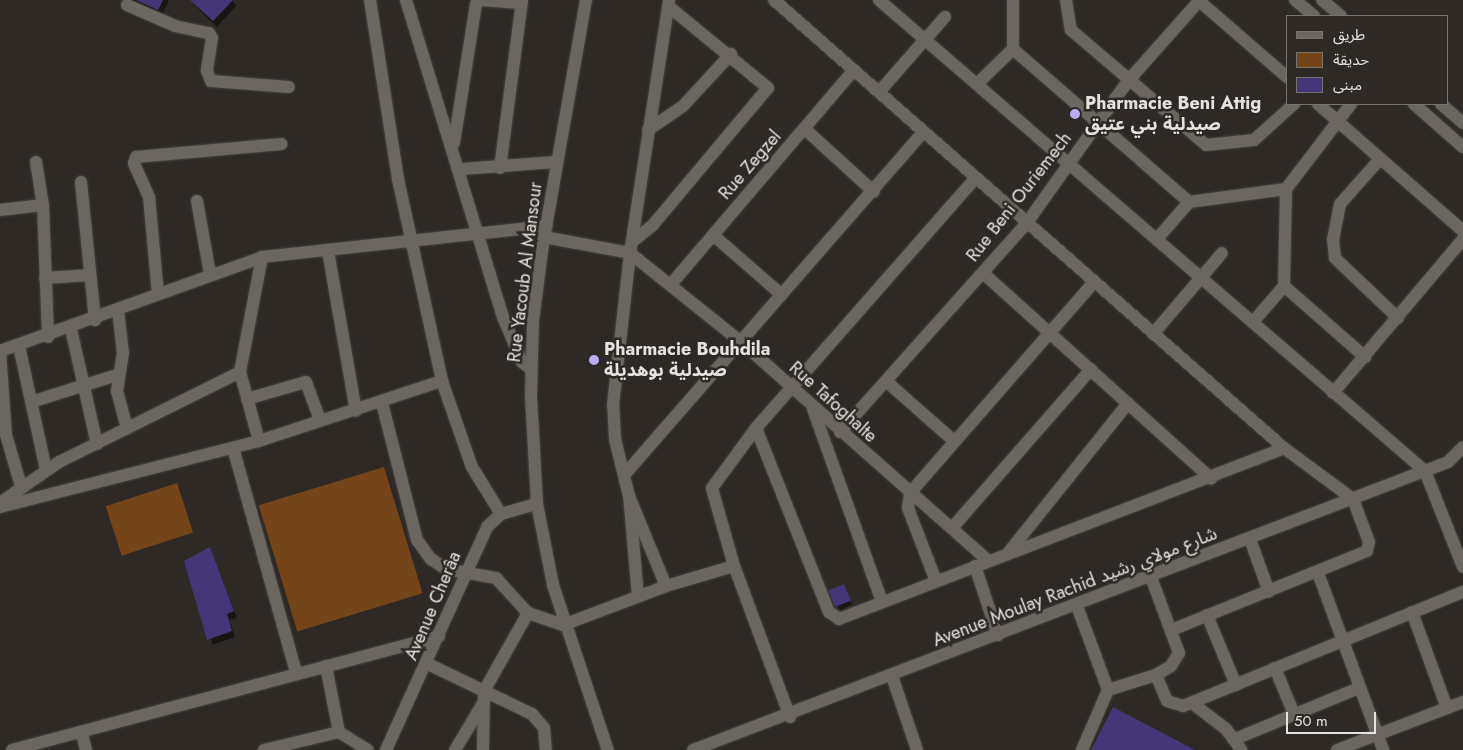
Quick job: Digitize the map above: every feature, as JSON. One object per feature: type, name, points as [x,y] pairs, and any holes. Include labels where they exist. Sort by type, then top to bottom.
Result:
[{"type":"street","points":[[370,0],[382,91],[442,381],[472,467],[501,514],[537,504]]},
{"type":"street","points":[[406,0],[454,146],[514,346],[531,369]]},
{"type":"street","points":[[454,146],[476,4],[480,0],[522,1],[500,168]]},
{"type":"street","name":"Rue Yacoub Al Mansour","points":[[586,0],[545,232],[531,369],[537,504],[563,625],[608,750]]},
{"type":"street","points":[[774,0],[879,92],[974,180],[1284,448],[1353,499],[1370,547],[1318,573],[1171,630]]},
{"type":"street","points":[[978,83],[1013,49],[1012,0]]},
{"type":"street","points":[[1066,0],[1071,30],[1128,81],[1212,146],[1254,140],[1293,105]]},
{"type":"street","points":[[1199,0],[1286,76]]},
{"type":"street","name":"Rue Beni Ouriemech","points":[[840,432],[887,382],[1026,224],[1128,81],[1199,0]]},
{"type":"street","points":[[1296,0],[1313,15]]},
{"type":"street","points":[[1322,0],[1340,15]]},
{"type":"street","points":[[884,1],[1425,471],[1463,567]]},
{"type":"street","points":[[631,247],[652,226],[768,88],[763,80],[668,3]]},
{"type":"street","points":[[638,596],[629,496],[615,439],[613,405],[631,247],[668,3]]},
{"type":"street","points":[[127,5],[175,26],[209,33],[212,38],[206,71],[211,81],[289,87]]},
{"type":"street","points":[[879,92],[945,17]]},
{"type":"street","points":[[1013,49],[1189,202]]},
{"type":"street","points":[[648,130],[683,106],[731,54]]},
{"type":"street","name":"Rue Zegzel","points":[[672,283],[854,70]]},
{"type":"street","points":[[1319,105],[1463,231]]},
{"type":"street","points":[[1253,322],[1284,286],[1286,189],[1336,121],[1350,105]]},
{"type":"street","points":[[1415,105],[1463,147]]},
{"type":"street","points":[[1442,105],[1463,123]]},
{"type":"street","points":[[805,128],[874,192]]},
{"type":"street","points":[[624,474],[874,192],[923,132]]},
{"type":"street","points":[[158,294],[149,197],[134,159],[281,144]]},
{"type":"street","points":[[1380,159],[1340,204],[1333,239],[1335,258],[1398,318]]},
{"type":"street","points":[[36,162],[43,205],[48,337]]},
{"type":"street","points":[[461,169],[500,168],[556,162]]},
{"type":"street","points":[[790,717],[734,566],[712,488],[756,428],[974,180]]},
{"type":"street","points":[[81,182],[95,320]]},
{"type":"street","points":[[1157,239],[1189,202],[1286,189]]},
{"type":"street","points":[[197,201],[210,274]]},
{"type":"street","points":[[0,210],[43,205]]},
{"type":"street","points":[[17,490],[3,435],[0,350],[71,329],[210,274],[262,257],[412,241],[479,231],[545,232],[631,247]]},
{"type":"street","points":[[713,235],[782,295]]},
{"type":"street","points":[[1333,393],[1463,239]]},
{"type":"street","name":"Rue Tafoghalte","points":[[631,247],[987,560]]},
{"type":"street","points":[[328,251],[356,411]]},
{"type":"street","points":[[1153,334],[1222,253]]},
{"type":"street","points":[[259,441],[240,372],[262,257]]},
{"type":"street","points":[[983,273],[1211,478]]},
{"type":"street","points":[[45,278],[90,275]]},
{"type":"street","points":[[936,581],[908,508],[910,493],[1049,331],[1093,283]]},
{"type":"street","points":[[1284,286],[1365,356]]},
{"type":"street","points":[[118,310],[123,353],[117,375],[126,429]]},
{"type":"street","points":[[71,329],[97,444]]},
{"type":"street","points":[[18,346],[46,470]]},
{"type":"street","points":[[952,528],[1091,369]]},
{"type":"street","points":[[0,503],[46,470],[240,372]]},
{"type":"street","points":[[31,402],[117,375]]},
{"type":"street","points":[[0,507],[259,441],[320,420],[382,403],[442,381]]},
{"type":"street","points":[[247,399],[306,382],[320,420]]},
{"type":"street","points":[[887,382],[954,441]]},
{"type":"street","points":[[382,403],[417,540],[431,559],[463,574],[496,578],[528,613],[563,625],[666,586],[734,566]]},
{"type":"street","points":[[1008,553],[1128,403]]},
{"type":"street","points":[[812,408],[882,602]]},
{"type":"street","points":[[756,428],[829,612],[838,619],[987,560],[1211,478],[1284,448]]},
{"type":"street","points":[[233,448],[296,672]]},
{"type":"street","name":"Avenue Moulay Rachid شارع مولاي رشيد","points":[[693,750],[790,717],[998,635],[1078,606],[1425,471],[1461,454]]},
{"type":"street","points":[[0,489],[17,490]]},
{"type":"street","points":[[629,496],[666,586]]},
{"type":"street","name":"Avenue Cherâa","points":[[386,750],[428,664],[463,574],[487,527],[501,514]]},
{"type":"street","points":[[1250,539],[1269,592]]},
{"type":"street","points":[[974,566],[998,635]]},
{"type":"street","points":[[1318,573],[1383,750]]},
{"type":"street","points":[[1108,690],[1156,675],[1178,657],[1171,630],[1151,577]]},
{"type":"street","points":[[1156,675],[1171,705],[1192,703],[1342,639],[1463,592]]},
{"type":"street","points":[[1078,606],[1108,690],[1082,750]]},
{"type":"street","points":[[1412,612],[1447,708]]},
{"type":"street","points":[[483,750],[482,705],[484,691],[528,613]]},
{"type":"street","points":[[1208,616],[1236,684]]},
{"type":"street","points":[[12,750],[82,734],[296,672],[326,666],[439,636]]},
{"type":"street","points":[[428,664],[540,721],[546,750]]},
{"type":"street","points":[[326,666],[338,732]]},
{"type":"street","points":[[1275,668],[1294,714]]},
{"type":"street","points":[[892,676],[917,750]]},
{"type":"street","points":[[1192,703],[1238,745],[1294,714],[1359,688]]},
{"type":"street","points":[[1337,750],[1463,702]]},
{"type":"street","points":[[456,750],[482,705]]},
{"type":"street","points":[[264,750],[338,732],[368,750]]},
{"type":"street","points":[[82,734],[86,750]]},
{"type":"street","points":[[312,750],[318,738]]},
{"type":"green space","points":[[384,467],[423,593],[297,632],[259,505]]},
{"type":"green space","points":[[177,483],[193,532],[122,556],[106,506]]},
{"type":"building","points":[[136,0],[163,0],[158,10]]},
{"type":"building","points":[[190,0],[233,0],[213,21]]},
{"type":"building","points":[[210,547],[234,611],[227,614],[232,631],[207,640],[184,561]]},
{"type":"building","points":[[844,584],[851,601],[835,607],[828,590]]},
{"type":"building","points":[[1113,707],[1195,750],[1091,750]]},
{"type":"place","name":"Pharmacie Beni Attig صيدلية بني عتيق","points":[[1075,114]]},
{"type":"place","name":"Pharmacie Bouhdila صيدلية بوهديلة","points":[[594,360]]}]
